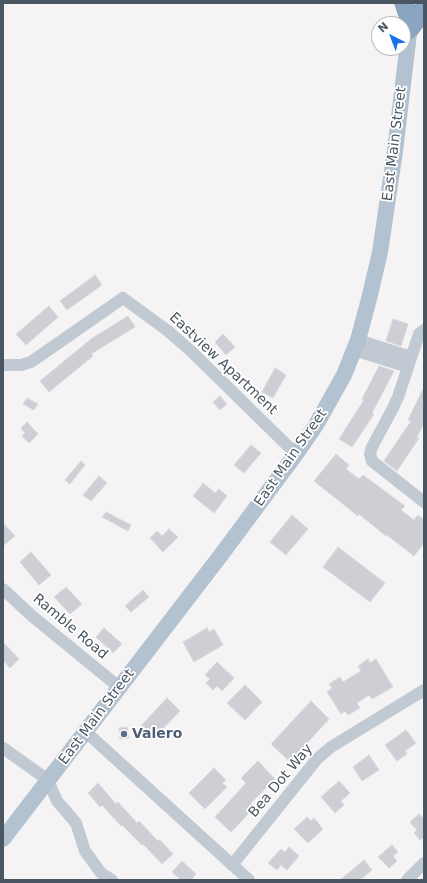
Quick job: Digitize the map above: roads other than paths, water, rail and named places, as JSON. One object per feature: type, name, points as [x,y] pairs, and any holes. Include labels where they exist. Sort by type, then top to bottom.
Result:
[{"type":"highway","points":[[404,3],[414,16]]},
{"type":"main road","name":"East Main Street","points":[[3,839],[216,562],[296,454],[329,404],[344,375],[356,345],[370,299],[380,252],[414,16]]},
{"type":"street","name":"Eastview Apartment","points":[[3,365],[21,366],[31,362],[123,298],[168,330],[296,454]]},
{"type":"street","points":[[424,330],[419,334],[393,408],[372,447],[370,454],[372,462],[424,502]]},
{"type":"street","points":[[356,345],[410,362]]},
{"type":"street","name":"Ramble Road","points":[[3,589],[32,616],[119,687]]},
{"type":"street","name":"Bea Dot Way","points":[[232,865],[318,759],[331,747],[424,690]]},
{"type":"street","points":[[86,732],[249,880]]},
{"type":"street","points":[[3,748],[48,780],[57,801],[76,823],[85,851],[101,873],[112,880]]},
{"type":"street","points":[[407,880],[424,863]]},
{"type":"place","name":"Valero","points":[[124,734]]}]
